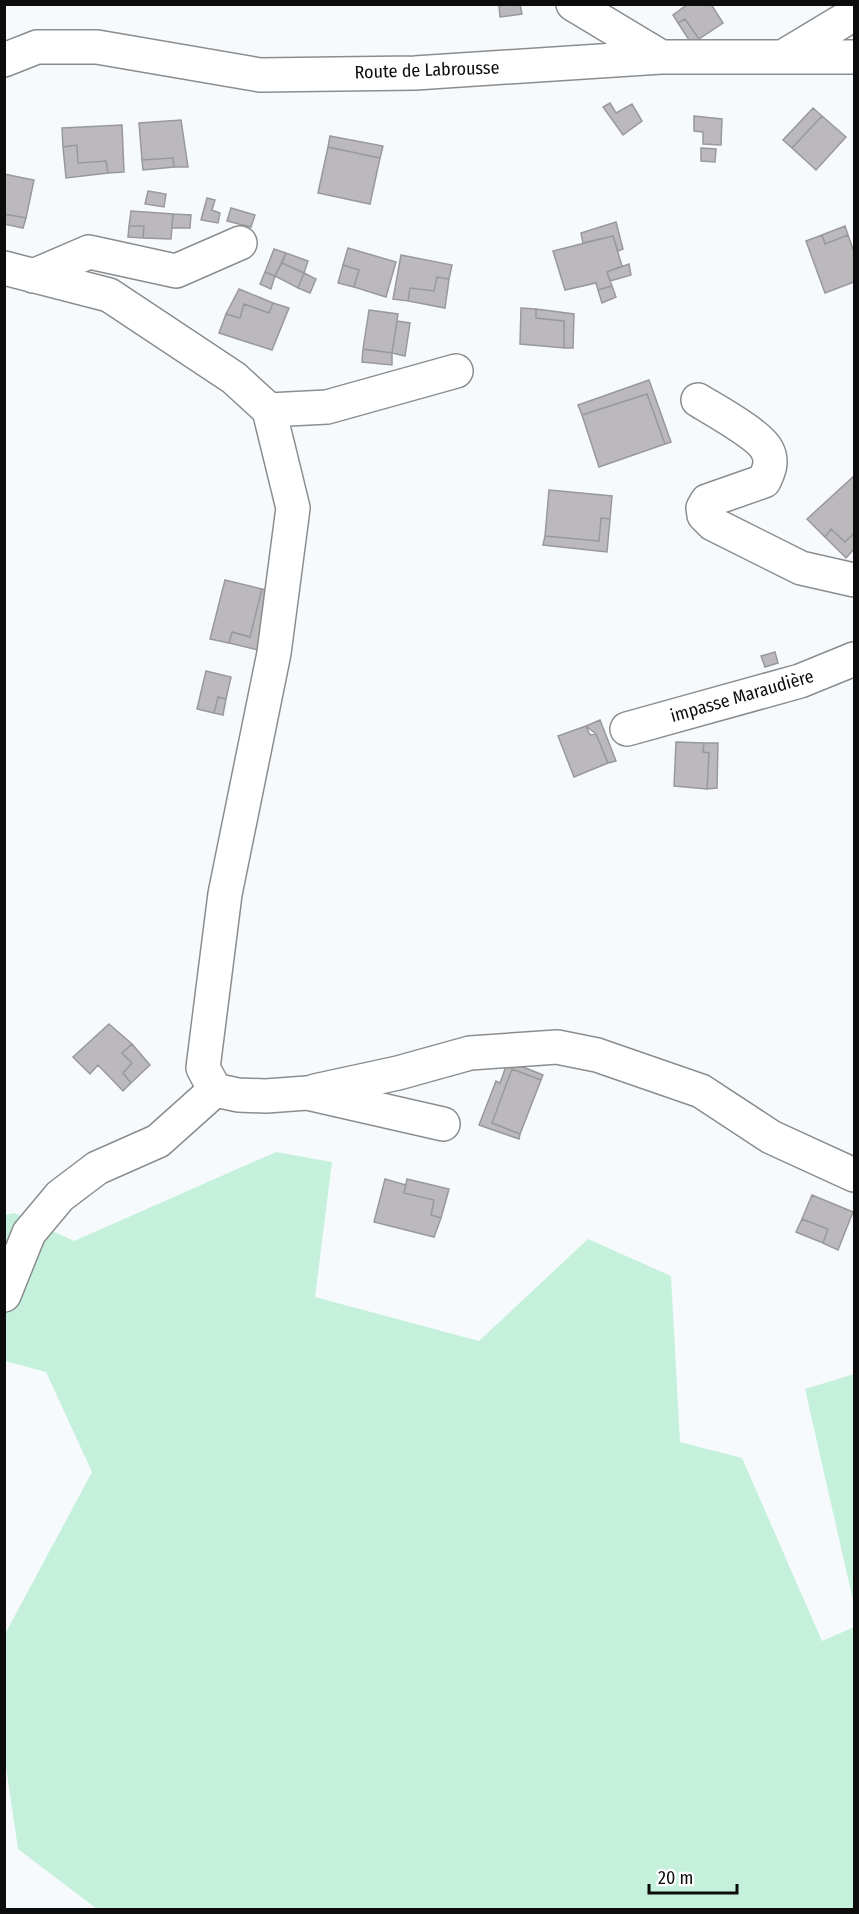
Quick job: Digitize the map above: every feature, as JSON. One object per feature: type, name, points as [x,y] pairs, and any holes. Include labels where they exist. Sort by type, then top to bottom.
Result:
[{"type":"street","points":[[573,4],[661,57]]},
{"type":"street","points":[[785,56],[855,14]]},
{"type":"street","name":"Route de Labrousse","points":[[4,60],[37,47],[97,46],[260,75],[415,73],[661,57],[855,57]]},
{"type":"street","points":[[19,272],[89,252],[176,271],[240,243]]},
{"type":"street","points":[[19,272],[110,295],[234,378],[269,410],[293,508],[274,652],[225,894],[202,1068],[215,1090]]},
{"type":"street","points":[[269,410],[327,407],[456,371]]},
{"type":"street","points":[[698,400],[753,435],[767,449],[771,466],[764,481],[707,501],[703,508],[704,515],[713,524],[801,568],[855,580]]},
{"type":"street","name":"impasse Maraudière","points":[[627,729],[800,681],[855,659]]},
{"type":"street","points":[[215,1090],[248,1095],[307,1093],[398,1073],[470,1053],[557,1047],[597,1055],[701,1091],[771,1137],[855,1175]]},
{"type":"street","points":[[4,1295],[29,1233],[60,1196],[97,1168],[158,1141],[215,1090]]},
{"type":"street","points":[[307,1093],[443,1125]]},
{"type":"green space","points":[[276,1152],[332,1162],[315,1297],[479,1341],[588,1239],[671,1276],[680,1442],[742,1458],[822,1641],[854,1627],[854,1909],[97,1909],[18,1849],[5,1760],[4,1636],[92,1472],[46,1372],[5,1361],[5,1215],[14,1213],[74,1241]]},
{"type":"green space","points":[[854,1374],[854,1605],[805,1389]]},
{"type":"building","points":[[520,4],[522,14],[500,17],[499,6]]},
{"type":"building","points":[[688,4],[711,4],[723,23],[699,39],[685,19],[678,23],[673,15]]},
{"type":"building","points":[[685,19],[699,39],[691,43],[678,23]]},
{"type":"building","points":[[610,103],[616,113],[632,104],[642,121],[623,135],[603,107]]},
{"type":"building","points":[[813,108],[822,116],[792,148],[783,140]]},
{"type":"building","points":[[694,116],[722,119],[721,145],[703,144],[703,132],[694,131]]},
{"type":"building","points":[[822,116],[846,137],[816,170],[792,148]]},
{"type":"building","points":[[181,120],[188,167],[174,167],[173,158],[142,160],[139,123]]},
{"type":"building","points":[[122,125],[124,172],[108,173],[106,161],[78,163],[77,145],[63,147],[62,128]]},
{"type":"building","points":[[330,136],[383,146],[380,158],[328,147]]},
{"type":"building","points":[[77,145],[78,163],[106,161],[108,173],[66,178],[63,147]]},
{"type":"building","points":[[328,147],[380,158],[370,204],[318,193]]},
{"type":"building","points":[[701,148],[716,149],[715,162],[701,161]]},
{"type":"building","points":[[173,158],[174,167],[143,170],[142,160]]},
{"type":"building","points":[[4,174],[34,180],[26,218],[4,214]]},
{"type":"building","points":[[148,191],[166,194],[164,207],[145,204]]},
{"type":"building","points":[[207,198],[215,200],[212,210],[220,213],[218,223],[201,220]]},
{"type":"building","points":[[231,208],[255,215],[251,227],[227,221]]},
{"type":"building","points":[[131,211],[173,214],[171,239],[143,238],[144,226],[129,226]]},
{"type":"building","points":[[4,214],[26,218],[23,228],[4,224]]},
{"type":"building","points":[[173,214],[191,215],[190,228],[172,228]]},
{"type":"building","points":[[616,222],[623,249],[618,251],[613,236],[583,243],[581,233]]},
{"type":"building","points":[[129,226],[144,226],[143,238],[128,237]]},
{"type":"building","points":[[845,226],[848,235],[825,244],[822,235]]},
{"type":"building","points":[[822,235],[825,244],[848,235],[854,252],[854,282],[825,293],[806,241]]},
{"type":"building","points":[[613,236],[622,266],[607,272],[612,286],[598,290],[596,283],[565,290],[553,251]]},
{"type":"building","points":[[348,248],[396,262],[386,297],[354,287],[359,270],[343,265]]},
{"type":"building","points":[[274,249],[286,253],[275,276],[265,272]]},
{"type":"building","points":[[286,253],[308,261],[304,273],[282,263]]},
{"type":"building","points":[[401,255],[452,265],[449,279],[437,277],[434,291],[410,288],[408,301],[393,299]]},
{"type":"building","points":[[282,263],[304,273],[298,288],[275,276]]},
{"type":"building","points":[[629,264],[631,275],[610,281],[607,272]]},
{"type":"building","points":[[343,265],[359,270],[354,287],[338,283]]},
{"type":"building","points":[[265,272],[275,276],[271,289],[260,284]]},
{"type":"building","points":[[304,273],[316,279],[310,293],[298,288]]},
{"type":"building","points":[[437,277],[449,279],[445,308],[408,301],[410,288],[434,291]]},
{"type":"building","points":[[612,286],[616,297],[602,303],[598,290]]},
{"type":"building","points":[[239,289],[273,303],[269,313],[244,304],[240,318],[226,314]]},
{"type":"building","points":[[273,303],[289,308],[272,350],[219,333],[226,314],[240,318],[244,304],[269,313]]},
{"type":"building","points":[[521,308],[536,309],[536,318],[564,321],[564,348],[520,344]]},
{"type":"building","points":[[536,309],[574,314],[573,348],[564,348],[564,321],[536,318]]},
{"type":"building","points":[[369,310],[398,314],[392,353],[363,349]]},
{"type":"building","points":[[397,321],[410,323],[405,356],[392,353]]},
{"type":"building","points":[[363,349],[392,353],[392,365],[362,362]]},
{"type":"building","points":[[649,380],[671,442],[665,444],[647,394],[582,415],[578,405]]},
{"type":"building","points":[[647,394],[665,444],[599,467],[582,415]]},
{"type":"building","points":[[854,476],[854,533],[845,542],[831,529],[825,537],[807,519]]},
{"type":"building","points":[[549,490],[612,496],[610,519],[601,518],[599,541],[545,536]]},
{"type":"building","points":[[601,518],[610,519],[607,552],[543,545],[545,536],[599,541]]},
{"type":"building","points":[[831,529],[845,542],[854,533],[854,549],[846,558],[825,537]]},
{"type":"building","points":[[225,580],[262,589],[250,637],[232,632],[229,643],[210,639]]},
{"type":"building","points":[[262,589],[272,591],[258,650],[229,643],[232,632],[250,637]]},
{"type":"building","points":[[775,652],[778,663],[765,667],[761,656]]},
{"type":"building","points":[[206,671],[231,677],[226,699],[218,697],[214,713],[197,709]]},
{"type":"building","points":[[218,697],[226,699],[223,715],[214,713]]},
{"type":"building","points":[[600,720],[616,761],[608,763],[596,734],[586,726]]},
{"type":"building","points":[[586,726],[590,735],[596,734],[608,763],[574,777],[558,736]]},
{"type":"building","points":[[676,742],[704,743],[703,752],[709,753],[707,789],[674,786]]},
{"type":"building","points":[[704,743],[718,743],[717,788],[707,789],[709,753],[703,752]]},
{"type":"building","points":[[109,1024],[132,1044],[122,1053],[132,1063],[123,1073],[131,1083],[123,1091],[98,1065],[90,1074],[73,1057]]},
{"type":"building","points":[[132,1044],[150,1065],[131,1083],[123,1073],[132,1063],[122,1053]]},
{"type":"building","points":[[508,1061],[543,1075],[541,1080],[512,1069],[492,1123],[520,1134],[519,1139],[479,1125],[496,1081],[500,1083]]},
{"type":"building","points":[[512,1069],[541,1080],[520,1134],[492,1123]]},
{"type":"building","points":[[385,1179],[406,1185],[404,1193],[434,1200],[431,1215],[441,1218],[434,1237],[374,1222]]},
{"type":"building","points":[[407,1179],[449,1189],[441,1218],[431,1215],[434,1200],[404,1193]]},
{"type":"building","points":[[812,1195],[853,1212],[838,1250],[823,1243],[828,1229],[802,1219]]},
{"type":"building","points":[[802,1219],[828,1229],[823,1243],[796,1232]]}]
